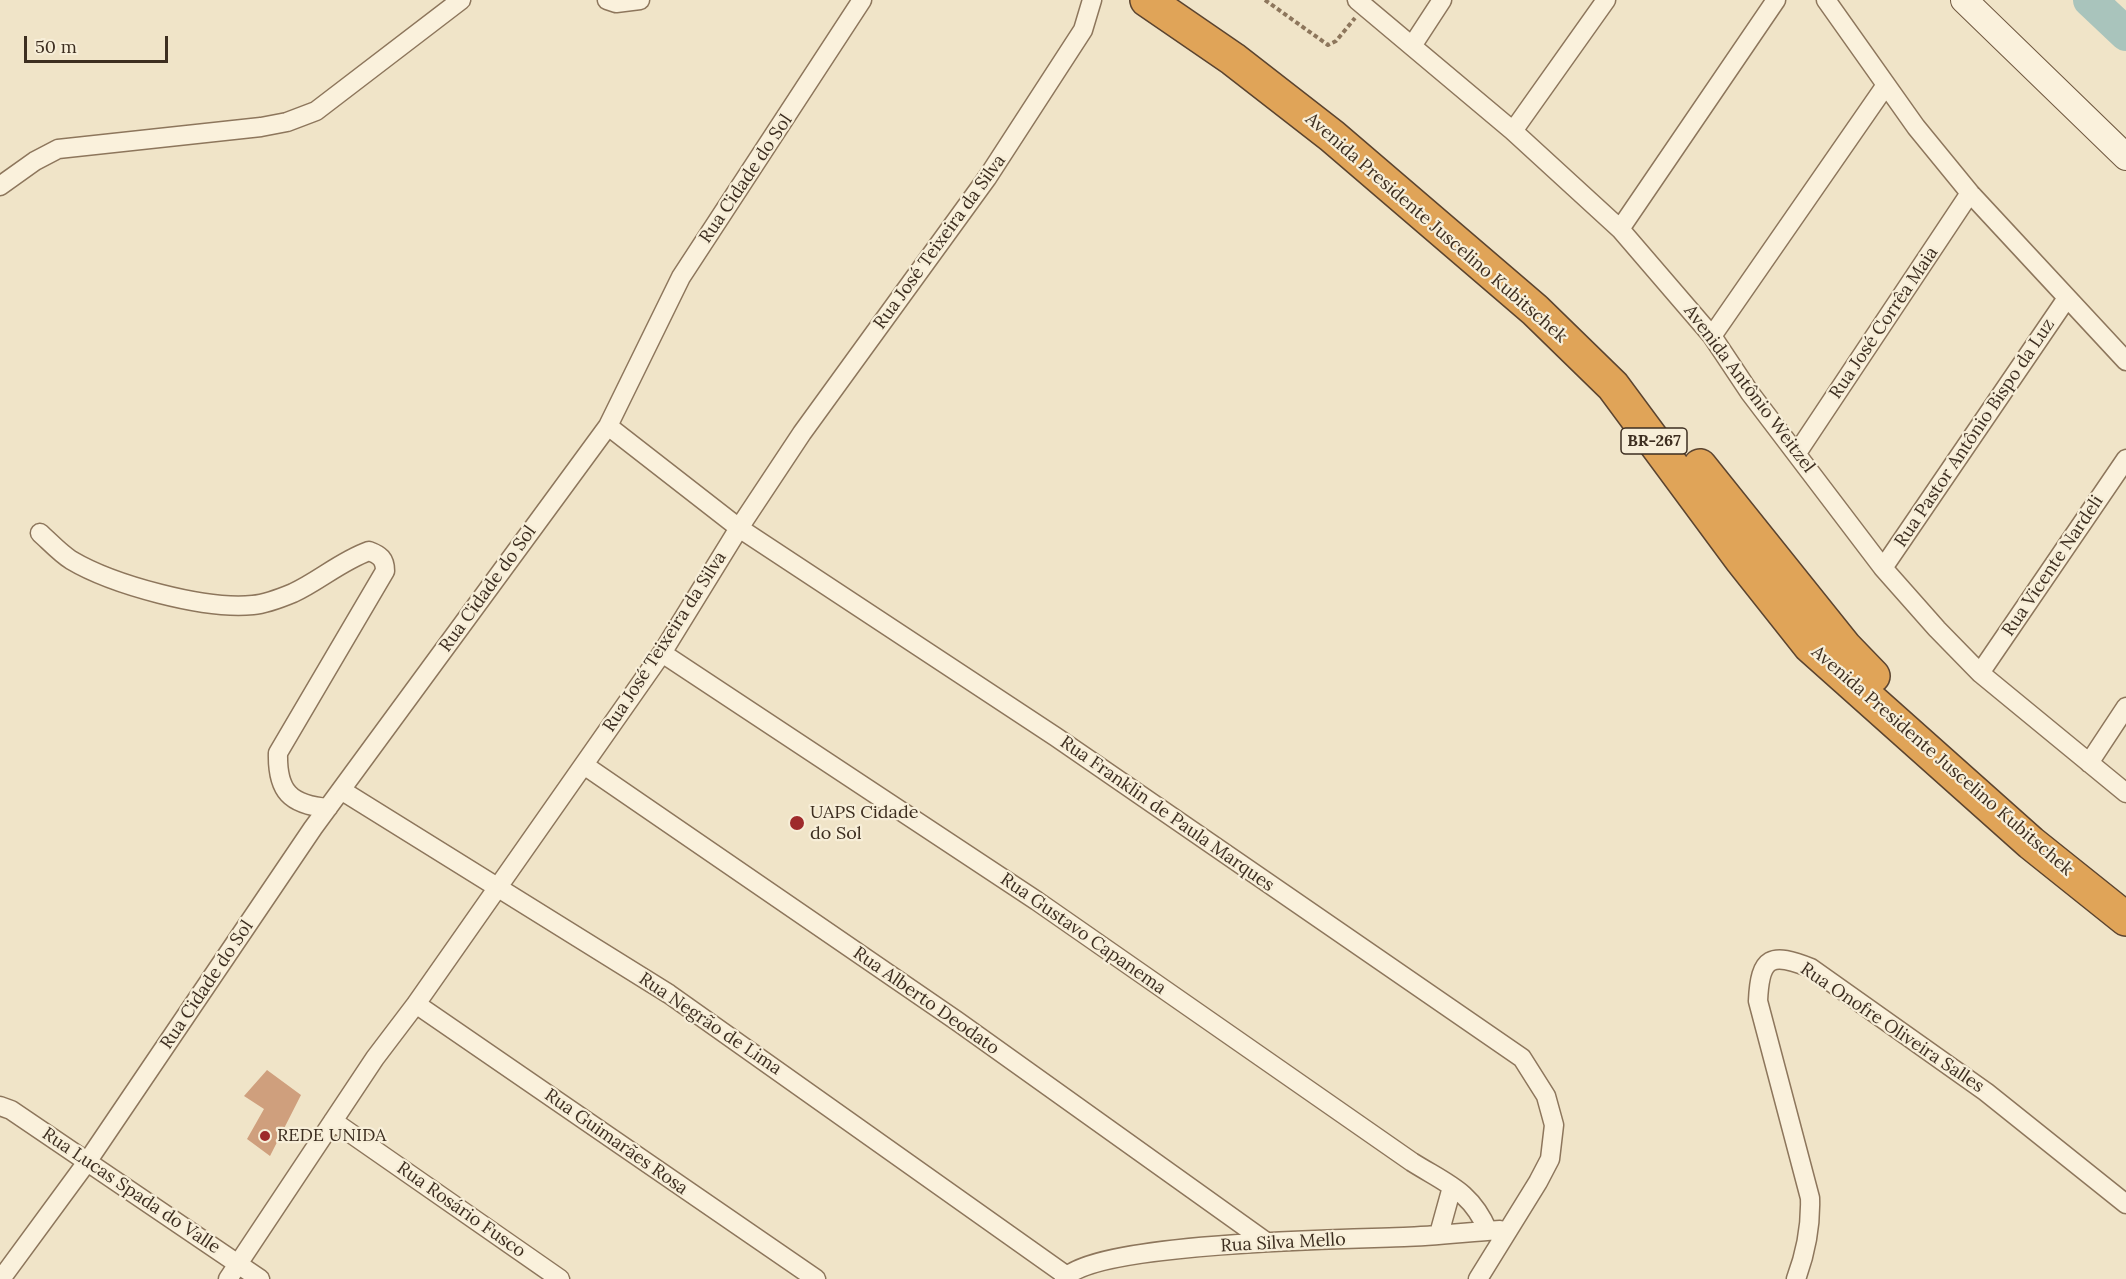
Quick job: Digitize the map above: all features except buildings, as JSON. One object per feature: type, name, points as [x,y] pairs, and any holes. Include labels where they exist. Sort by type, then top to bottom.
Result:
[{"type":"highway","name":"Avenida Presidente Juscelino Kubitschek","points":[[1147,0],[1224,53],[1332,136],[1535,310],[1613,386],[1741,559],[1810,646],[2031,843],[2126,919]]},
{"type":"highway","name":"Avenida Presidente Juscelino Kubitschek","points":[[1188,0],[1289,73],[1348,121],[1476,229],[1580,324],[1624,368],[1845,647],[1922,726],[2126,894]]},
{"type":"main road","points":[[1964,0],[2126,157]]},
{"type":"street","points":[[0,186],[35,161],[58,149],[261,127],[287,122],[316,111],[461,0]]},
{"type":"street","points":[[607,0],[616,3],[640,0]]},
{"type":"street","name":"Rua Cidade do Sol","points":[[87,1162],[328,808],[608,426],[681,277],[862,0]]},
{"type":"street","name":"Rua José Teixeira da Silva","points":[[233,1271],[375,1058],[416,1004],[662,653],[739,528],[802,433],[933,254],[1024,122],[1083,30],[1092,0]]},
{"type":"street","points":[[1412,46],[1442,0]]},
{"type":"street","points":[[1513,131],[1606,0]]},
{"type":"street","points":[[1620,229],[1776,0]]},
{"type":"street","points":[[1826,0],[1886,86],[1970,193],[2126,361]]},
{"type":"street","name":"Avenida Antônio Weitzel","points":[[1360,3],[1513,131],[1620,229],[1712,336],[1750,393],[1883,568],[1980,673],[2126,793]]},
{"type":"street","points":[[1712,336],[1886,86]]},
{"type":"street","name":"Rua José Corrêa Maia","points":[[1797,453],[1970,193]]},
{"type":"street","name":"Rua Pastor Antônio Bispo da Luz","points":[[1883,568],[2067,298]]},
{"type":"street","name":"Rua Franklin de Paula Marques","points":[[608,426],[739,528],[1056,737],[1522,1058],[1546,1096],[1554,1125],[1550,1159],[1478,1279]]},
{"type":"street","name":"Rua Vicente Nardeli","points":[[1980,673],[2126,459]]},
{"type":"street","points":[[40,533],[69,559],[98,574],[174,597],[228,605],[254,605],[283,596],[350,558],[369,551],[378,554],[385,562],[385,571],[278,753],[278,771],[285,790],[292,800],[309,806],[328,808]]},
{"type":"street","name":"Rua Gustavo Capanema","points":[[662,653],[1037,901],[1403,1156],[1474,1202],[1488,1231]]},
{"type":"street","points":[[2089,763],[2126,707]]},
{"type":"street","name":"Rua Alberto Deodato","points":[[584,765],[957,1021],[1265,1241]]},
{"type":"street","name":"Rua Negrão de Lima","points":[[341,790],[498,885],[669,994],[1065,1277]]},
{"type":"street","name":"Rua Onofre Oliveira Salles","points":[[1796,1279],[1805,1252],[1811,1222],[1810,1198],[1758,1001],[1761,974],[1766,965],[1775,959],[1785,957],[1811,968],[1986,1092],[2126,1204]]},
{"type":"street","name":"Rua Guimarães Rosa","points":[[416,1004],[816,1279]]},
{"type":"street","name":"Rua Lucas Spada do Valle","points":[[0,1106],[11,1110],[87,1162],[233,1271],[260,1279]]},
{"type":"street","name":"Rua Rosário Fusco","points":[[333,1121],[560,1279]]},
{"type":"street","points":[[2,1279],[87,1162]]},
{"type":"street","points":[[1439,1234],[1452,1187]]},
{"type":"street","name":"Rua Silva Mello","points":[[1065,1277],[1086,1266],[1136,1255],[1265,1241],[1507,1230]]},
{"type":"path","points":[[1265,0],[1328,45],[1336,41],[1360,3]]},
{"type":"waterway","points":[[2090,0],[2126,34]]},
{"type":"place","name":"UAPS Cidade do Sol","points":[[797,823]]},
{"type":"place","name":"REDE UNIDA","points":[[265,1136]]}]
